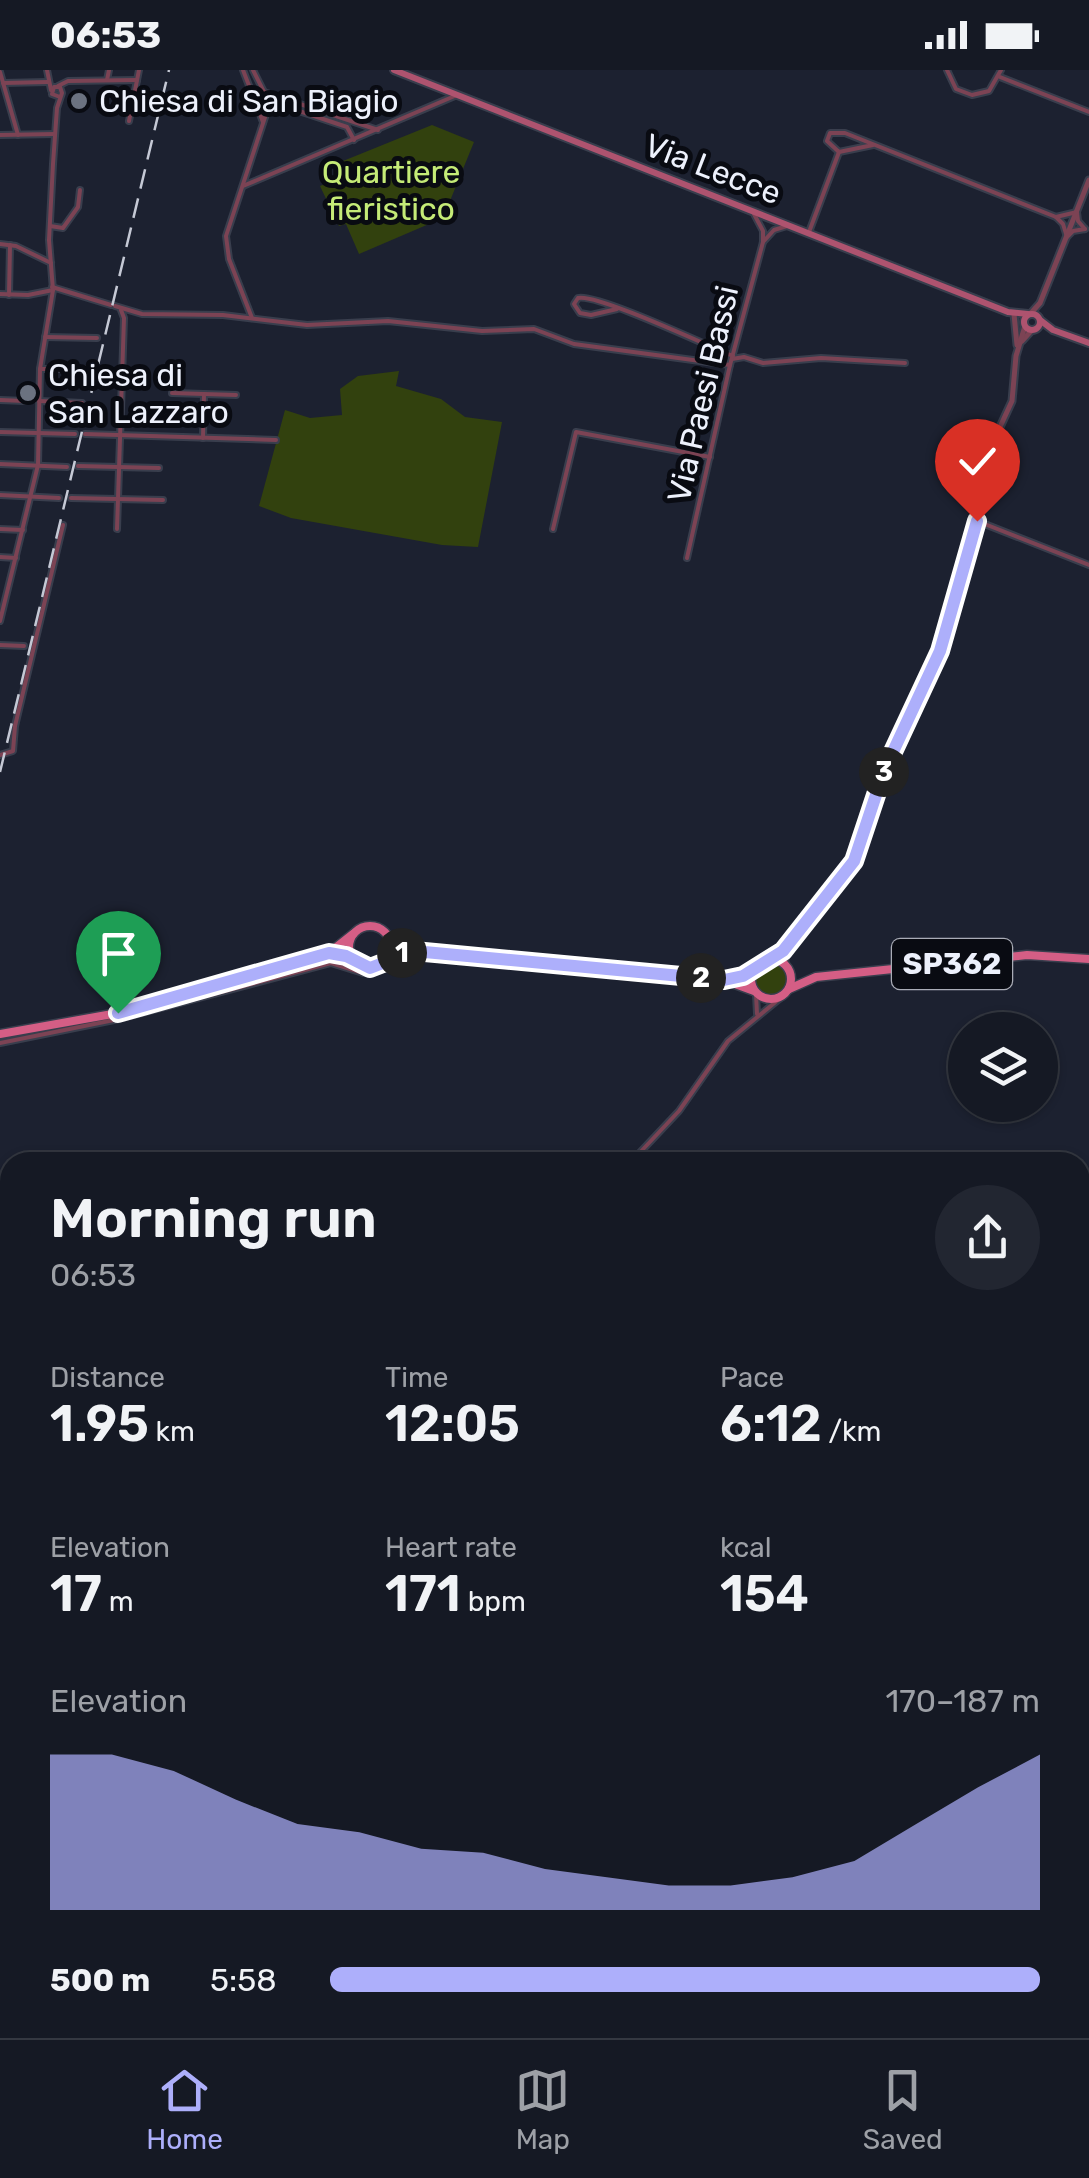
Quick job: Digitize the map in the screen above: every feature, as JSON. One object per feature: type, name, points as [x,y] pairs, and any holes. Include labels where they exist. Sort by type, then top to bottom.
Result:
[{"type":"main road","name":"Via Lecce","points":[[394,70],[1014,314],[1035,316]]},
{"type":"main road","name":"Via Lecce","points":[[1014,314],[1029,327]]},
{"type":"main road","points":[[1029,327],[1035,316]]},
{"type":"main road","points":[[1029,327],[1035,316]]},
{"type":"main road","points":[[1035,316],[1054,330]]},
{"type":"main road","points":[[1029,327],[1054,330],[1088,342]]},
{"type":"main road","name":"SP362","points":[[353,934],[372,926],[414,951],[724,980],[766,999],[816,978]]},
{"type":"main road","points":[[0,1034],[119,1016],[329,953],[353,934]]},
{"type":"main road","points":[[353,934],[349,948],[354,960]]},
{"type":"main road","points":[[386,960],[391,947],[388,937]]},
{"type":"main road","name":"SP362","points":[[370,968],[414,951]]},
{"type":"main road","points":[[329,953],[370,968]]},
{"type":"main road","name":"SP362","points":[[724,980],[770,959],[803,976],[816,978],[1028,956],[1089,959]]},
{"type":"main road","points":[[786,966],[786,992]]},
{"type":"main road","points":[[753,970],[750,981],[755,992]]},
{"type":"street","points":[[0,621],[38,465],[40,368],[52,288],[50,226],[57,108],[57,91],[48,82],[46,70]]},
{"type":"street","points":[[57,91],[68,80],[70,70]]},
{"type":"street","points":[[107,80],[109,70]]},
{"type":"street","points":[[129,121],[139,70]]},
{"type":"street","points":[[243,70],[264,122]]},
{"type":"street","points":[[253,70],[264,92]]},
{"type":"street","points":[[947,70],[956,89],[972,95],[989,90],[1001,70]]},
{"type":"street","points":[[0,72],[18,135]]},
{"type":"street","points":[[1000,77],[1089,112]]},
{"type":"street","points":[[68,80],[137,80]]},
{"type":"street","points":[[4,83],[48,82]]},
{"type":"street","points":[[254,96],[264,92],[349,124]]},
{"type":"street","points":[[242,186],[457,95]]},
{"type":"street","points":[[254,96],[378,130]]},
{"type":"street","points":[[252,318],[226,246],[270,102]]},
{"type":"street","points":[[349,124],[354,140]]},
{"type":"street","points":[[839,152],[828,141],[830,133],[836,130],[1081,227]]},
{"type":"street","points":[[0,136],[56,134]]},
{"type":"street","points":[[839,152],[873,145]]},
{"type":"street","points":[[808,234],[839,152]]},
{"type":"street","points":[[1081,227],[1077,212],[1089,180]]},
{"type":"street","points":[[50,226],[63,228],[78,207],[80,190]]},
{"type":"street","points":[[752,212],[766,233],[788,226]]},
{"type":"street","points":[[1064,220],[1077,212]]},
{"type":"street","name":"Via Paesi Bassi","points":[[688,558],[732,360],[772,219]]},
{"type":"street","points":[[1064,220],[1067,237]]},
{"type":"street","points":[[1035,316],[1067,237],[1081,227]]},
{"type":"street","points":[[0,244],[10,244],[52,263]]},
{"type":"street","points":[[9,295],[10,244]]},
{"type":"street","points":[[0,296],[52,288],[134,312],[300,324],[388,321],[495,332],[534,328],[574,344],[732,360],[744,357],[763,363],[822,358],[905,363]]},
{"type":"street","points":[[617,309],[590,315],[580,313],[574,304],[586,296],[617,309],[732,360]]},
{"type":"street","points":[[115,306],[124,318],[117,529]]},
{"type":"street","points":[[124,318],[134,312]]},
{"type":"street","points":[[770,959],[788,944],[840,880],[861,846],[884,771],[940,651],[977,521],[990,456],[1012,400],[1018,348],[1014,314]]},
{"type":"street","points":[[1018,348],[1029,327]]},
{"type":"street","points":[[45,337],[97,338]]},
{"type":"street","points":[[40,368],[90,369]]},
{"type":"street","points":[[172,393],[236,395]]},
{"type":"street","points":[[203,438],[204,394]]},
{"type":"street","points":[[0,400],[25,400]]},
{"type":"street","points":[[38,401],[82,403]]},
{"type":"street","points":[[0,432],[75,434]]},
{"type":"street","points":[[553,529],[576,432],[710,457]]},
{"type":"street","points":[[85,434],[276,440]]},
{"type":"street","points":[[0,464],[68,467]]},
{"type":"street","points":[[78,466],[159,468]]},
{"type":"street","points":[[0,495],[59,498]]},
{"type":"street","points":[[70,498],[163,500]]},
{"type":"street","points":[[977,521],[1089,565]]},
{"type":"street","points":[[2,755],[13,750],[15,726],[63,525]]},
{"type":"street","points":[[0,528],[23,530]]},
{"type":"street","points":[[0,557],[16,558]]},
{"type":"street","points":[[0,583],[10,583]]},
{"type":"street","points":[[0,645],[24,646]]},
{"type":"street","points":[[786,966],[788,944]]},
{"type":"street","points":[[0,1042],[331,963],[364,973],[370,968]]},
{"type":"street","points":[[755,992],[755,1019]]},
{"type":"street","points":[[641,1152],[680,1112],[728,1041],[786,992]]},
{"type":"green space","name":"Quartiere fieristico","points":[[432,125],[474,142],[443,218],[359,254],[346,224],[339,226],[320,186],[344,176],[343,161]]},
{"type":"green space","points":[[399,371],[396,386],[441,399],[465,417],[502,422],[478,547],[442,545],[291,518],[259,506],[285,410],[310,418],[342,415],[340,389],[358,376]]},
{"type":"green space","points":[[771,962],[783,967],[788,979],[783,991],[771,996],[759,991],[754,979],[759,967]]},
{"type":"railway","points":[[0,772],[169,70]]},
{"type":"place","name":"Chiesa di San Biagio","points":[[79,101]]},
{"type":"place","name":"Chiesa di San Lazzaro","points":[[28,393]]},
{"type":"route","points":[[118,1013],[329,953],[346,956],[370,968],[414,951],[724,980],[743,976],[783,951],[854,861],[884,771],[916,710],[940,651],[977,521]]}]
